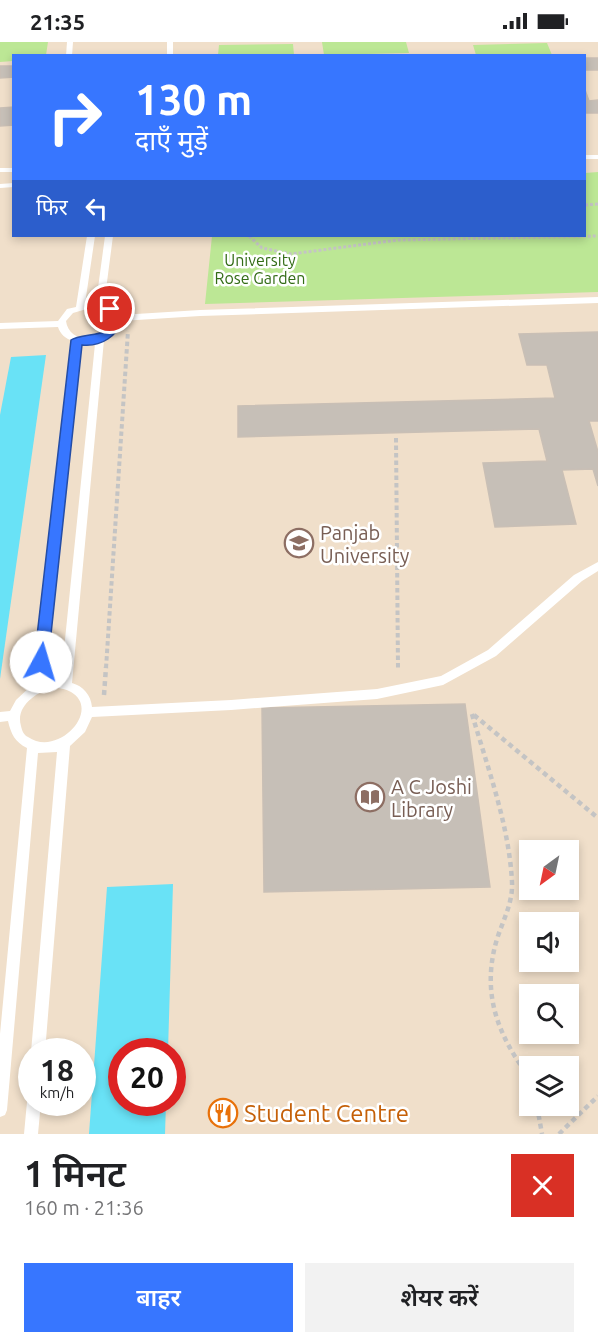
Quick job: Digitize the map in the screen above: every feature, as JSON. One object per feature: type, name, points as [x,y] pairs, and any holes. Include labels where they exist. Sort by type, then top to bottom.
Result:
[{"type":"lane","points":[[80,307],[91,237]]},
{"type":"lane","points":[[100,306],[109,237]]},
{"type":"lane","points":[[118,318],[598,300]]},
{"type":"lane","points":[[100,306],[110,309],[118,318],[114,329],[100,339],[77,340],[68,337],[62,331],[61,324],[64,316],[80,307],[100,306]]},
{"type":"lane","points":[[0,326],[61,324]]},
{"type":"lane","points":[[66,683],[100,339]]},
{"type":"lane","points":[[38,685],[77,340]]},
{"type":"lane","points":[[88,712],[231,705],[377,694],[443,680],[492,653],[578,578],[598,566]]},
{"type":"lane","points":[[53,682],[66,683],[78,689],[85,697],[88,712],[85,725],[76,736],[48,748],[33,746],[21,740],[6,717],[26,693],[38,685],[53,682]]},
{"type":"lane","points":[[39,1038],[64,743]]},
{"type":"lane","points":[[0,1110],[33,746]]},
{"type":"lane","points":[[32,1134],[33,1116]]},
{"type":"path","points":[[250,237],[262,249],[273,253],[291,254],[398,240],[517,237]]},
{"type":"path","points":[[103,711],[129,317]]},
{"type":"path","points":[[396,438],[398,668]]},
{"type":"path","points":[[519,1066],[508,1053],[494,1022],[489,982],[496,940],[508,913],[512,885],[508,845],[472,714],[598,818]]},
{"type":"path","points":[[559,1134],[598,1096]]},
{"type":"path","points":[[539,1116],[542,1134]]},
{"type":"shaded area","name":"Panjab University","points":[[0,42],[598,42],[598,1134],[0,1134]]},
{"type":"green space","points":[[0,42],[48,42],[46,54],[12,54],[12,61],[0,62]]},
{"type":"green space","points":[[322,42],[406,42],[409,53],[366,54],[324,54]]},
{"type":"green space","points":[[547,43],[552,54],[476,54],[473,45]]},
{"type":"green space","points":[[293,44],[294,54],[218,54],[219,45]]},
{"type":"green space","name":"University Rose Garden","points":[[598,172],[598,292],[205,304],[212,237],[586,237],[586,173]]},
{"type":"water","points":[[46,355],[0,679],[0,415],[11,357]]},
{"type":"water","points":[[173,884],[168,1038],[108,1038],[108,1116],[166,1116],[165,1134],[89,1134],[90,1116],[96,1116],[96,1038],[107,887]]},
{"type":"building","points":[[586,58],[598,58],[598,70],[586,70]]},
{"type":"building","points":[[0,66],[12,66],[12,77],[0,78]]},
{"type":"building","points":[[586,93],[589,101],[598,100],[598,113],[586,113]]},
{"type":"building","points":[[12,107],[12,125],[0,126],[0,108]]},
{"type":"building","points":[[598,332],[598,421],[589,421],[598,452],[598,486],[593,469],[562,470],[576,524],[495,527],[483,463],[547,461],[539,429],[238,437],[238,406],[555,398],[547,365],[527,365],[519,334]]},
{"type":"building","name":"A C Joshi Library","points":[[465,704],[490,887],[264,892],[262,708]]},
{"type":"place","name":"Panjab University","points":[[299,543]]},
{"type":"place","name":"A C Joshi Library","points":[[370,797]]},
{"type":"place","name":"Student Centre","points":[[223,1113]]},
{"type":"route","points":[[41,662],[77,340],[88,341],[108,335],[114,329],[118,318],[110,309]]}]
